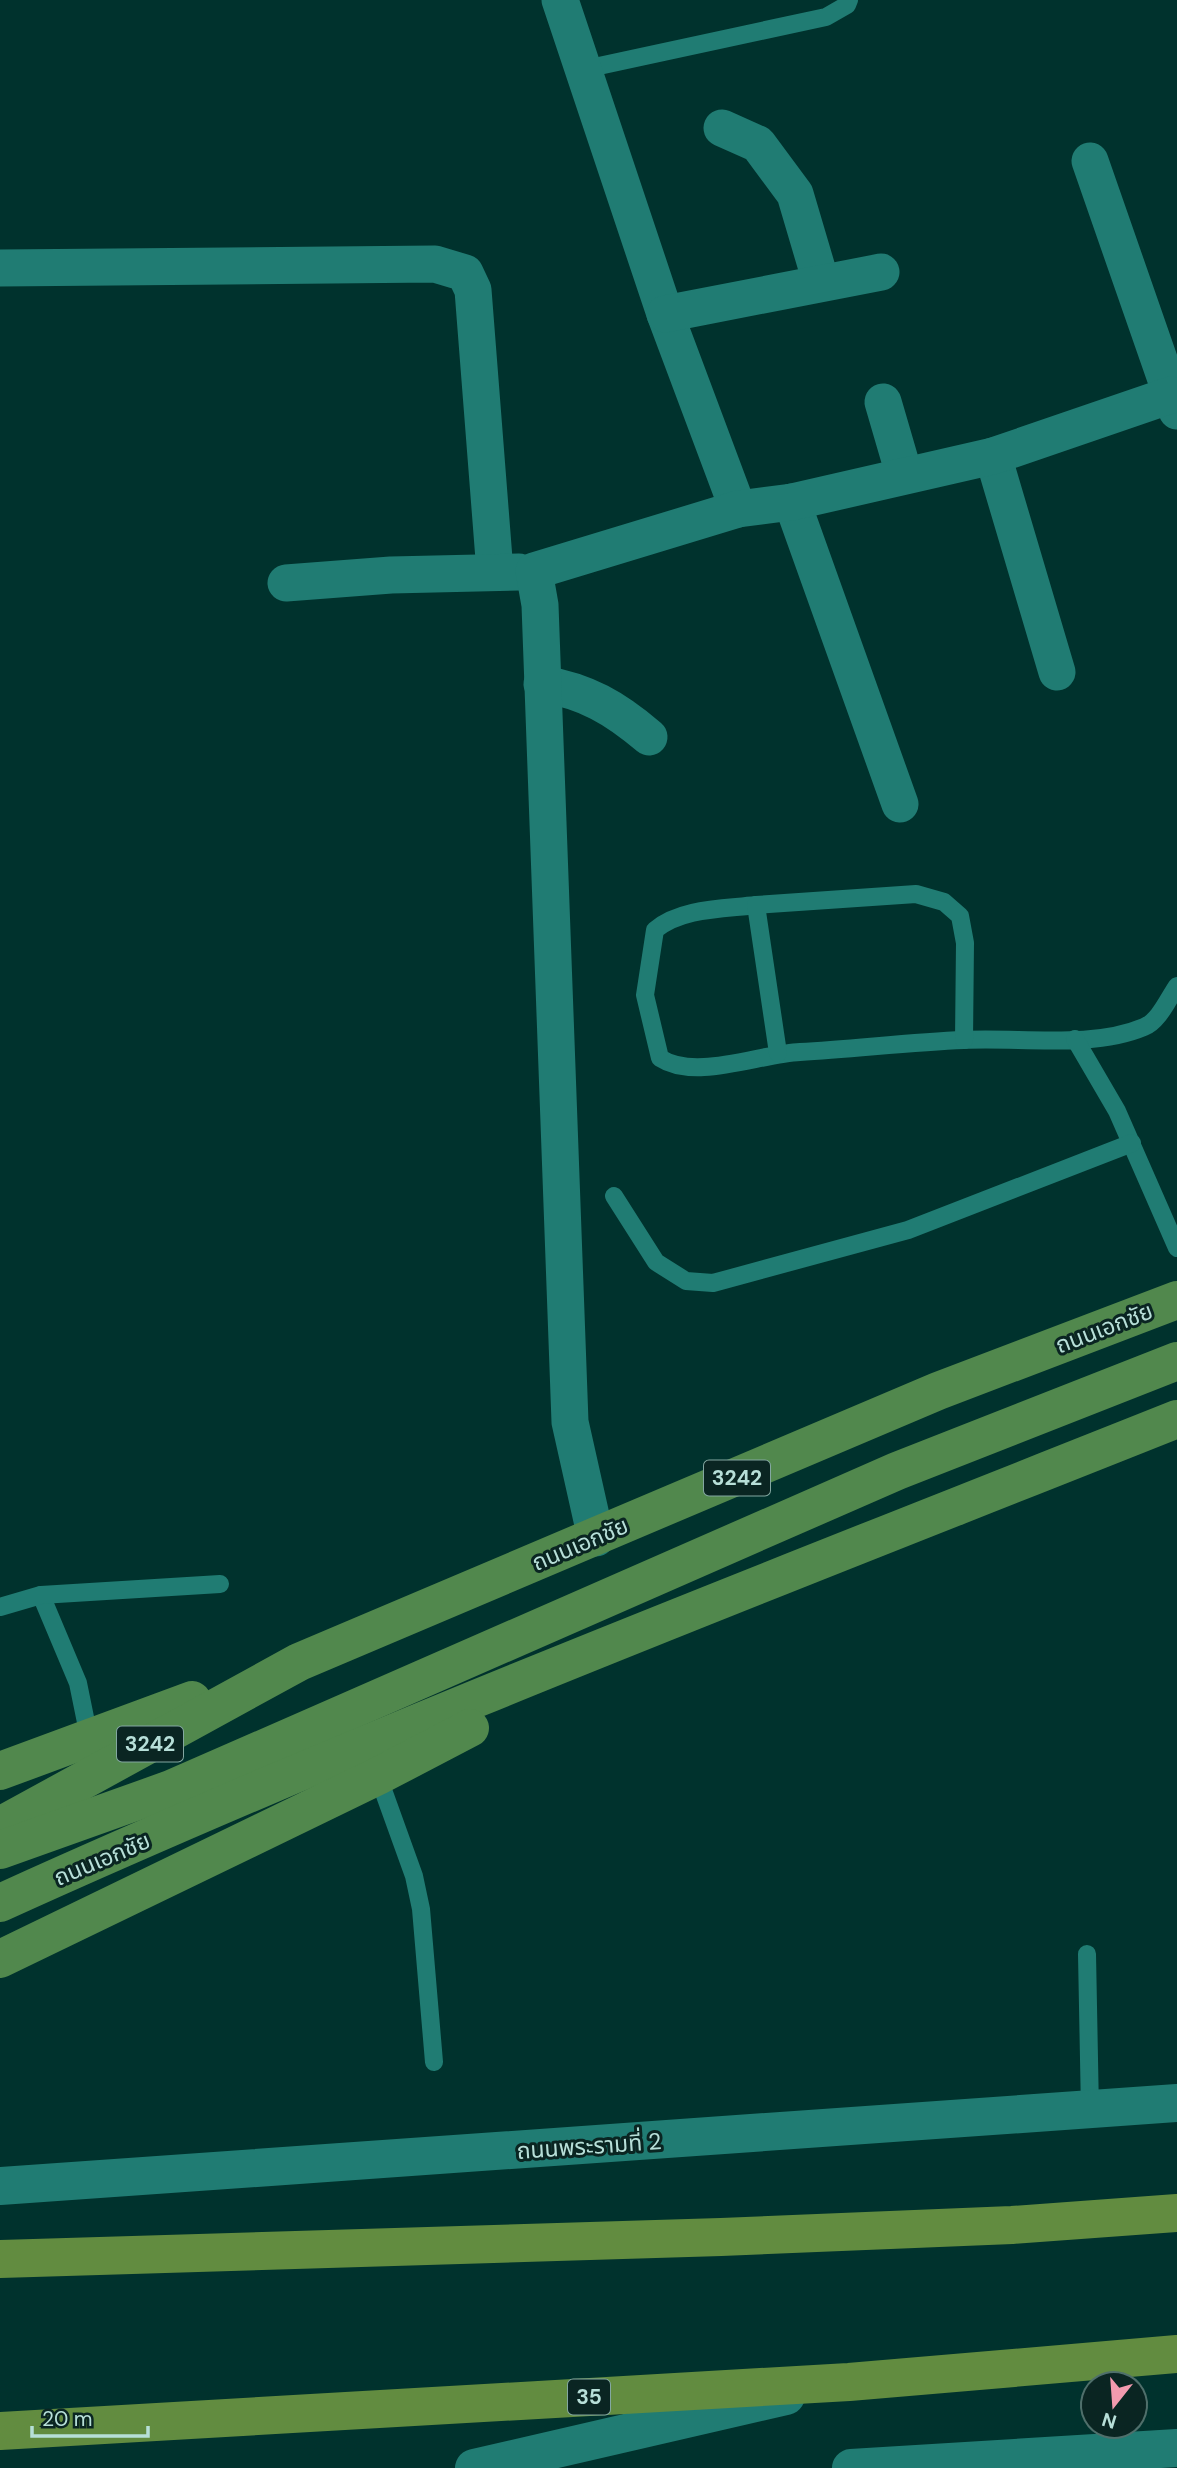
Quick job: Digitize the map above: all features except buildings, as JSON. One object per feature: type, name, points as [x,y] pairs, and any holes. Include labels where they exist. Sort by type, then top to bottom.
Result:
[{"type":"highway","points":[[0,2259],[721,2238],[1012,2225],[1177,2213]]},
{"type":"highway","name":"35","points":[[0,2431],[849,2382],[1177,2354]]},
{"type":"main road","name":"ถนนเอกชัย","points":[[0,1826],[299,1662],[938,1391],[1177,1300]]},
{"type":"main road","points":[[0,1850],[171,1789],[897,1471],[1177,1361]]},
{"type":"main road","name":"ถนนเอกชัย","points":[[0,1903],[317,1767],[679,1618],[1177,1419]]},
{"type":"main road","points":[[0,1959],[378,1776],[679,1618]]},
{"type":"main road","points":[[0,1771],[299,1662]]},
{"type":"main road","name":"ถนนพระรามที่ 2","points":[[0,2186],[1177,2104]]},
{"type":"main road","points":[[474,2468],[849,2382]]},
{"type":"main road","points":[[868,2468],[1131,2459],[1177,2448]]},
{"type":"street","points":[[560,0],[665,314],[737,509]]},
{"type":"street","points":[[722,128],[758,144],[795,194],[821,282]]},
{"type":"street","points":[[286,583],[391,575],[534,571],[737,509],[792,502],[904,474],[993,456],[1174,403],[1090,161]]},
{"type":"street","points":[[0,268],[435,264],[465,273],[473,290],[495,572]]},
{"type":"street","points":[[665,314],[881,272]]},
{"type":"street","points":[[883,402],[904,474]]},
{"type":"street","points":[[993,456],[1058,672]]},
{"type":"street","points":[[792,502],[900,804]]},
{"type":"street","points":[[534,571],[540,605],[570,1422],[596,1538]]},
{"type":"street","points":[[542,684],[572,689],[599,699],[649,737]]},
{"type":"lane","points":[[585,69],[826,17],[847,5],[849,0]]},
{"type":"lane","points":[[964,1040],[965,943],[960,916],[944,902],[916,894],[756,905],[687,915],[664,923],[655,930],[645,995],[660,1058],[673,1066],[691,1069],[778,1053],[964,1040],[1075,1039],[1147,1026],[1177,986]]},
{"type":"lane","points":[[756,905],[778,1053]]},
{"type":"lane","points":[[1075,1039],[1118,1111],[1177,1248]]},
{"type":"lane","points":[[614,1196],[656,1262],[686,1281],[713,1283],[908,1230],[1132,1143]]},
{"type":"lane","points":[[0,1607],[41,1595],[220,1584]]},
{"type":"lane","points":[[41,1595],[78,1684],[89,1737]]},
{"type":"lane","points":[[378,1776],[414,1876],[421,1909],[434,2062]]},
{"type":"lane","points":[[1087,1954],[1090,2110]]}]
